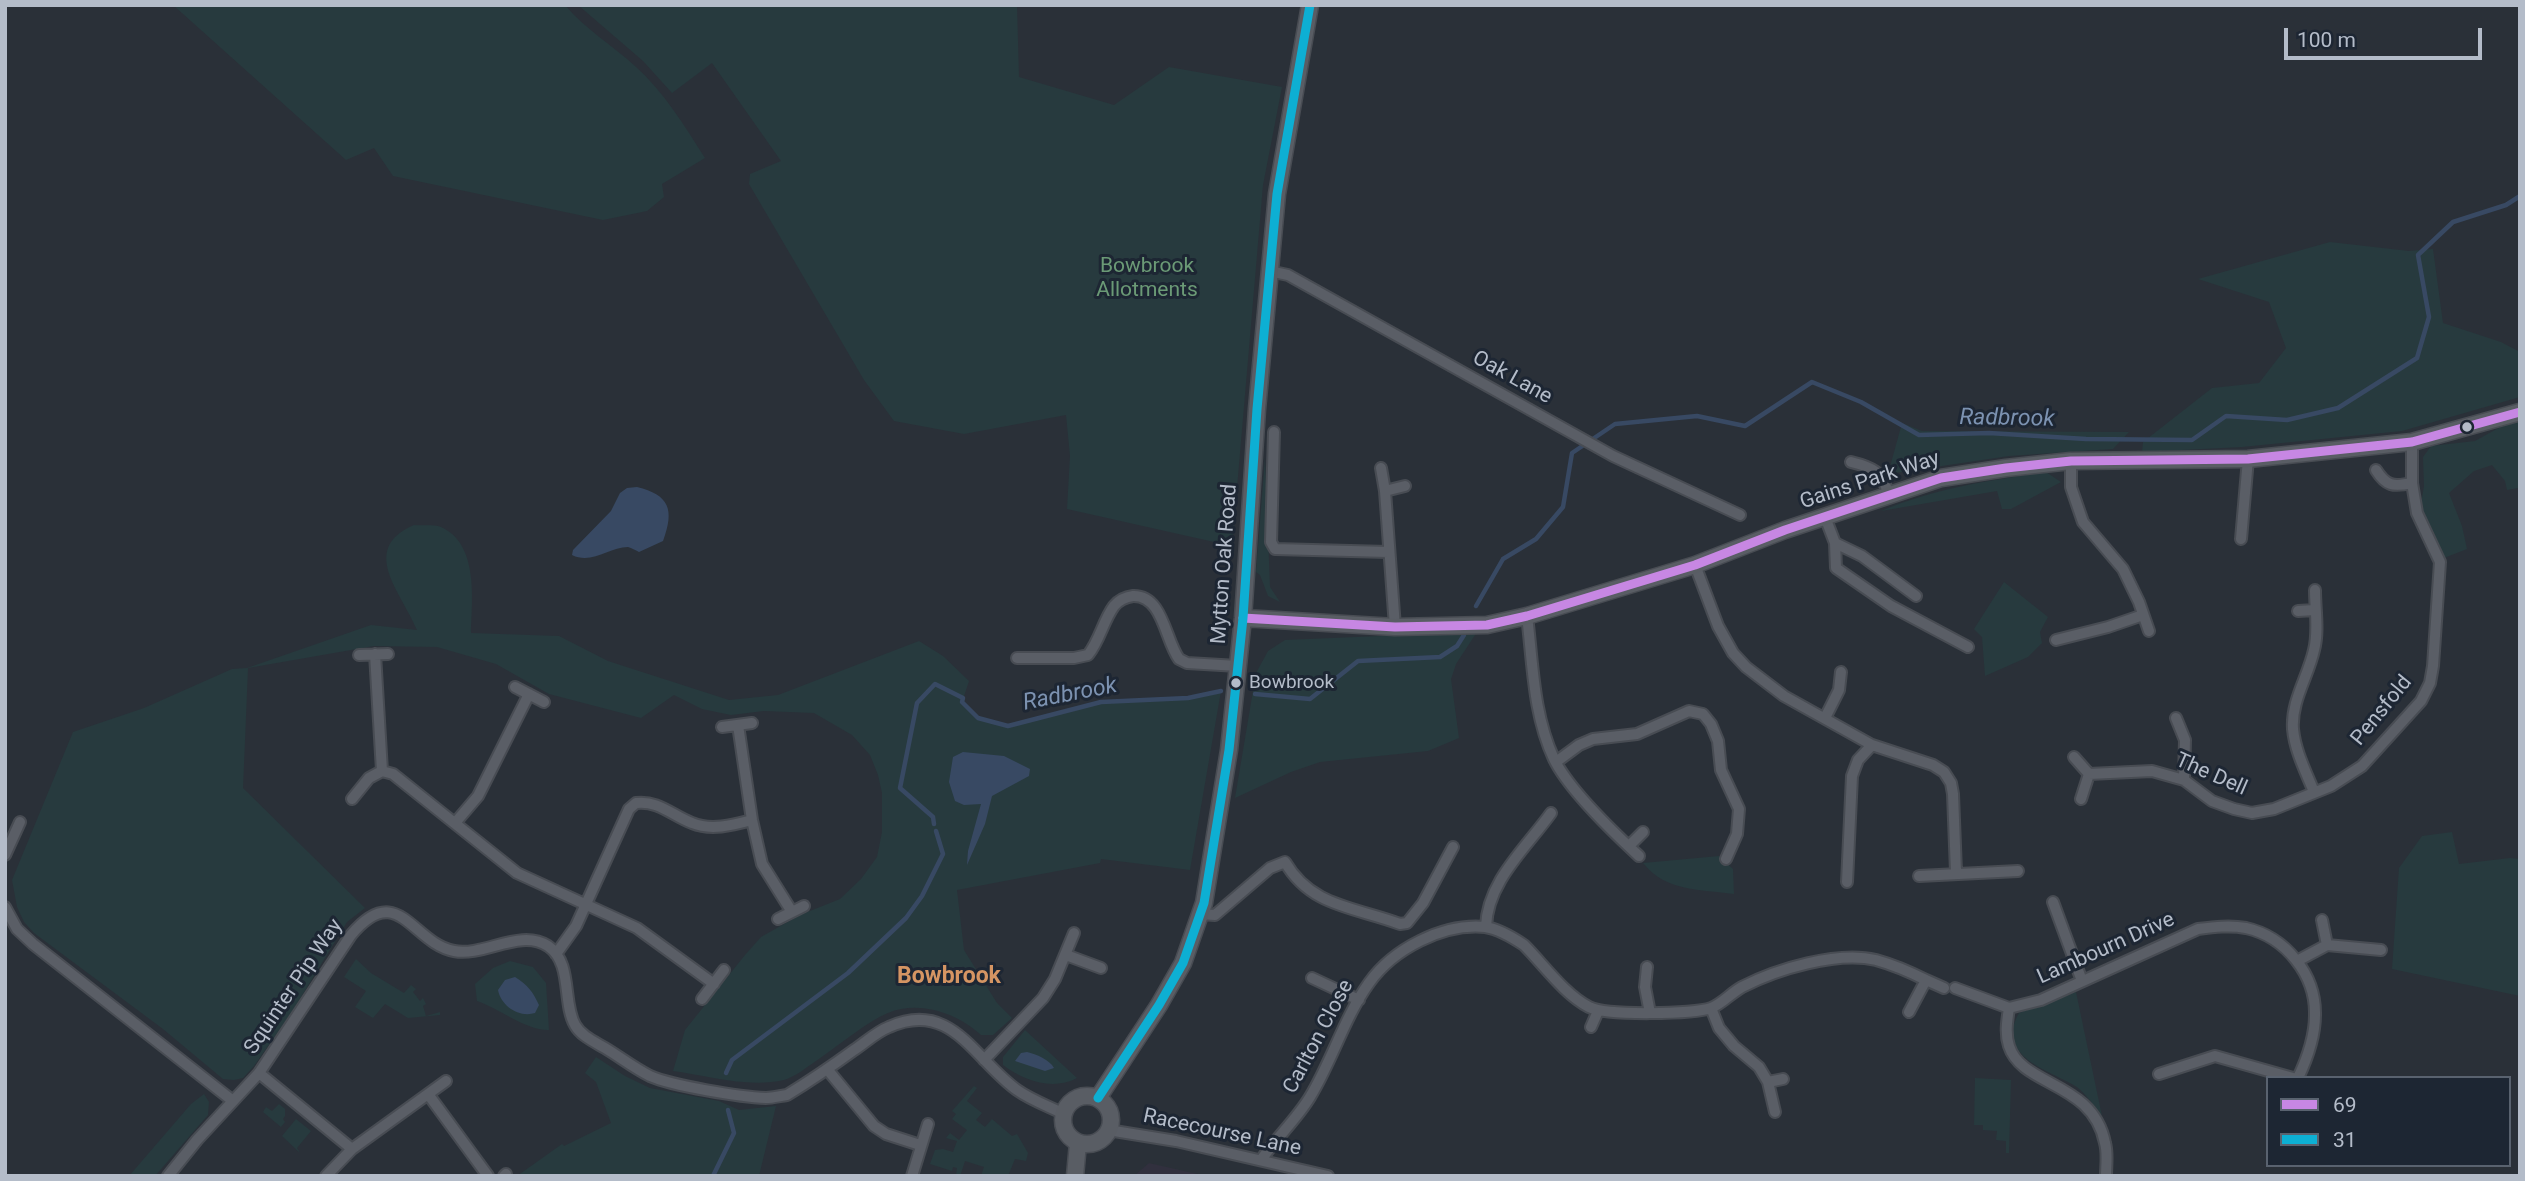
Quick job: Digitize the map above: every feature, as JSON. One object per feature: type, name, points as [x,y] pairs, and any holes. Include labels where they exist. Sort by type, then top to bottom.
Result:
[{"type":"main road","name":"Mytton Oak Road","points":[[1098,1098],[1183,963],[1200,914],[1229,750],[1243,618],[1269,271],[1287,133],[1310,5]]},
{"type":"main road","name":"Gains Park Way","points":[[1243,618],[1471,627],[1527,616],[1695,565],[1759,539],[1941,478],[2071,461],[2248,459],[2412,442],[2520,412]]},
{"type":"main road","points":[[1080,1097],[1098,1098],[1104,1102],[1111,1116],[1108,1130],[1095,1143],[1078,1143],[1066,1132],[1064,1114],[1072,1101],[1080,1097]]},
{"type":"main road","points":[[1074,1176],[1078,1143]]},
{"type":"street","name":"Oak Lane","points":[[1269,271],[1288,275],[1580,439],[1740,515]]},
{"type":"street","points":[[1274,432],[1271,541],[1275,549],[1388,552]]},
{"type":"street","name":"Pensfold","points":[[2315,792],[2332,786],[2362,766],[2421,701],[2430,683],[2440,562],[2417,513],[2412,483],[2412,442]]},
{"type":"street","points":[[2241,540],[2248,459]]},
{"type":"street","points":[[2071,461],[2071,487],[2084,522],[2123,569],[2150,631]]},
{"type":"street","points":[[1851,462],[1873,468],[1881,474],[1888,494]]},
{"type":"street","points":[[1381,468],[1395,626]]},
{"type":"street","points":[[2376,470],[2384,483],[2391,487],[2412,483]]},
{"type":"street","points":[[1385,491],[1405,486]]},
{"type":"street","points":[[2245,511],[2259,511]]},
{"type":"street","points":[[1825,517],[1835,543],[1836,568],[1891,606],[1968,647]]},
{"type":"street","points":[[1835,543],[1862,556],[1916,596]]},
{"type":"street","points":[[1695,565],[1718,626],[1733,653],[1767,685],[1872,745],[1933,765],[1944,772],[1951,783],[1953,794],[1956,872]]},
{"type":"street","points":[[2315,590],[2317,636],[2298,693],[2293,730],[2315,792]]},
{"type":"street","points":[[1017,657],[1074,658],[1088,655],[1114,606],[1124,598],[1135,596],[1145,599],[1156,608],[1179,659],[1187,663],[1238,666]]},
{"type":"street","points":[[2298,611],[2315,610]]},
{"type":"street","points":[[2056,640],[2143,615]]},
{"type":"street","points":[[1527,616],[1536,701],[1556,762],[1570,784],[1639,856]]},
{"type":"street","points":[[375,654],[382,771]]},
{"type":"street","points":[[359,655],[388,654]]},
{"type":"street","points":[[1825,718],[1839,690],[1841,672]]},
{"type":"street","points":[[515,687],[544,702]]},
{"type":"street","points":[[1839,690],[1853,695]]},
{"type":"street","points":[[455,822],[478,796],[529,694]]},
{"type":"street","points":[[1556,762],[1579,745],[1593,739],[1637,734],[1689,711],[1703,715],[1711,724],[1717,741],[1721,770],[1739,809],[1737,834],[1726,859]]},
{"type":"street","points":[[2176,718],[2185,740],[2184,780]]},
{"type":"street","points":[[722,727],[752,723]]},
{"type":"street","points":[[738,725],[752,820],[762,864],[792,912]]},
{"type":"street","points":[[1847,882],[1853,776],[1858,760],[1872,745]]},
{"type":"street","points":[[2074,757],[2089,774],[2081,799]]},
{"type":"street","points":[[352,799],[369,778],[382,771],[393,774],[517,873],[637,928],[714,984]]},
{"type":"street","name":"The Dell","points":[[2089,774],[2152,771],[2184,780],[2212,801],[2252,813],[2274,809],[2315,792]]},
{"type":"street","points":[[752,820],[723,827],[707,827],[694,824],[656,804],[636,803],[629,809],[576,926],[556,954],[565,976],[575,1025],[597,1044],[653,1077],[767,1098],[787,1095],[886,1028],[905,1021],[925,1020],[941,1023],[955,1031],[1017,1090],[1064,1114]]},
{"type":"street","points":[[1486,928],[1486,910],[1491,896],[1502,877],[1551,813]]},
{"type":"street","points":[[5,855],[20,822]]},
{"type":"street","points":[[1539,830],[1549,839]]},
{"type":"street","points":[[1629,846],[1643,832]]},
{"type":"street","points":[[1200,914],[1215,915],[1270,868],[1285,862],[1292,874],[1312,894],[1400,924],[1406,923],[1423,903],[1453,847]]},
{"type":"street","points":[[1919,876],[2018,870]]},
{"type":"street","points":[[2053,902],[2082,981]]},
{"type":"street","points":[[778,919],[804,906]]},
{"type":"street","points":[[5,907],[18,929],[33,944],[233,1101]]},
{"type":"street","name":"Squinter Pip Way","points":[[168,1176],[259,1073],[364,919],[377,914],[390,913],[400,916],[441,948],[456,952],[525,940],[547,946],[556,954]]},
{"type":"street","points":[[2322,920],[2327,945]]},
{"type":"street","name":"Lambourn Drive","points":[[2009,1009],[2041,1000],[2198,929],[2222,926],[2246,928],[2265,935],[2284,947],[2297,961],[2313,993],[2316,1016],[2309,1049],[2297,1076]]},
{"type":"street","name":"Carlton Close","points":[[1261,1160],[1311,1096],[1359,1000],[1377,974],[1407,949],[1435,935],[1451,930],[1486,928],[1499,931],[1524,945],[1580,1001],[1598,1010]]},
{"type":"street","points":[[984,1060],[1043,998],[1066,955],[1074,933]]},
{"type":"street","points":[[2297,961],[2327,945],[2381,950]]},
{"type":"street","points":[[1066,955],[1101,968]]},
{"type":"street","points":[[1591,1027],[1598,1010],[1650,1013],[1711,1008],[1741,988],[1770,975],[1829,960],[1874,960],[2009,1009],[2006,1036],[2018,1062],[2029,1071],[2071,1093],[2083,1102],[2096,1120],[2105,1143],[2106,1176]]},
{"type":"street","points":[[1647,967],[1645,987],[1650,1013]]},
{"type":"street","points":[[702,999],[724,970]]},
{"type":"street","points":[[1312,978],[1359,1000]]},
{"type":"street","points":[[1909,1012],[1926,980]]},
{"type":"street","points":[[1711,1008],[1719,1028],[1734,1046],[1759,1067],[1768,1082],[1775,1112]]},
{"type":"street","points":[[2159,1074],[2215,1055],[2289,1076]]},
{"type":"street","points":[[827,1069],[874,1126],[886,1135],[920,1145]]},
{"type":"street","points":[[259,1073],[352,1149]]},
{"type":"street","points":[[1768,1082],[1783,1079]]},
{"type":"street","points":[[326,1176],[352,1149],[446,1081]]},
{"type":"street","points":[[428,1094],[488,1176]]},
{"type":"street","points":[[912,1176],[928,1124]]},
{"type":"street","name":"Racecourse Lane","points":[[1108,1130],[1176,1141],[1328,1176]]},
{"type":"shaded area","points":[[1149,1163],[1206,1176],[1134,1176]]},
{"type":"green space","points":[[173,5],[565,5],[655,87],[705,158],[662,184],[664,197],[647,211],[603,220],[393,176],[374,148],[346,160]]},
{"type":"green space","name":"Bowbrook Allotments","points":[[578,5],[1017,5],[1019,77],[1114,105],[1169,67],[1282,87],[1263,185],[1232,546],[1067,509],[1070,456],[1066,415],[964,434],[894,421],[864,380],[749,184],[750,174],[781,161],[712,63],[672,93],[643,61]]},
{"type":"green space","points":[[2330,242],[2409,251],[2433,249],[2443,323],[2501,342],[2520,352],[2520,397],[2402,431],[2242,447],[2142,452],[2143,442],[2212,388],[2259,383],[2286,348],[2269,302],[2198,279]]},
{"type":"green space","points":[[2520,421],[2520,494],[2518,488],[2507,490],[2505,481],[2492,465],[2474,471],[2449,493],[2462,526],[2467,549],[2444,558],[2420,510],[2424,486],[2423,457],[2431,446],[2475,441],[2502,426]]},
{"type":"green space","points":[[1902,423],[1922,431],[2129,432],[2113,449],[2009,456],[1888,474]]},
{"type":"green space","points":[[1265,458],[1270,587],[1280,602],[1268,596],[1260,575],[1256,572]]},
{"type":"green space","points":[[2046,472],[2061,482],[2011,509],[2002,509],[1997,491],[1881,511],[1941,491]]},
{"type":"green space","points":[[414,525],[441,527],[453,535],[462,546],[471,574],[471,633],[559,636],[608,661],[729,700],[778,695],[919,641],[943,656],[969,681],[962,702],[978,718],[1008,726],[1101,702],[1188,698],[1221,691],[1190,870],[1101,859],[1100,863],[957,890],[964,950],[997,1003],[1012,1018],[993,1035],[981,1035],[961,1020],[937,1011],[925,1008],[900,1009],[861,1028],[801,1072],[784,1080],[743,1082],[673,1071],[685,1030],[761,937],[800,915],[840,899],[861,879],[877,857],[882,832],[882,793],[870,755],[852,735],[814,713],[764,711],[731,715],[702,709],[674,695],[641,718],[549,694],[496,664],[437,647],[374,646],[248,668],[243,788],[365,908],[347,922],[290,1015],[254,1066],[243,1078],[223,1079],[163,1029],[34,933],[24,922],[17,907],[12,880],[73,732],[144,708],[232,669],[247,668],[371,625],[417,630],[395,587],[386,559],[389,546],[397,535]]},
{"type":"green space","points":[[2004,582],[2048,617],[2040,632],[2042,643],[2028,657],[1985,676],[1982,637],[1974,629]]},
{"type":"green space","points":[[1477,632],[1456,664],[1451,679],[1459,738],[1428,751],[1320,762],[1291,772],[1235,798],[1256,673],[1268,651],[1285,640]]},
{"type":"green space","points":[[2452,832],[2459,864],[2520,859],[2520,996],[2392,969],[2399,868],[2422,836]]},
{"type":"green space","points":[[1719,856],[1733,869],[1734,894],[1684,888],[1662,879],[1643,863]]},
{"type":"green space","points":[[356,959],[371,973],[404,993],[411,985],[416,989],[413,992],[420,1001],[423,998],[426,1004],[423,1006],[426,1016],[440,1012],[440,1015],[408,1018],[385,1004],[373,1018],[355,1007],[366,991],[344,977]]},
{"type":"green space","points":[[510,961],[533,967],[546,983],[549,1030],[532,1027],[477,1001],[475,984],[493,968]]},
{"type":"green space","points":[[2076,992],[2102,1116],[2077,1087],[2028,1060],[2014,1041],[2013,1028],[2019,1013]]},
{"type":"green space","points":[[1025,1030],[1077,1078],[1049,1084],[1029,1080],[1003,1065],[1003,1057]]},
{"type":"green space","points":[[596,1057],[650,1088],[719,1101],[739,1110],[776,1106],[759,1176],[517,1176],[562,1144],[564,1146],[611,1123],[596,1082],[585,1073]]},
{"type":"green space","points":[[1975,1078],[2011,1080],[2009,1153],[2006,1153],[2006,1141],[1996,1140],[1997,1131],[1983,1130],[1983,1125],[1974,1125]]},
{"type":"green space","points":[[974,1086],[977,1088],[967,1101],[982,1113],[976,1120],[985,1127],[992,1119],[1012,1136],[1017,1134],[1028,1153],[1026,1161],[1015,1159],[1008,1176],[981,1176],[984,1167],[965,1161],[960,1176],[956,1176],[957,1168],[953,1167],[952,1171],[930,1164],[935,1150],[953,1152],[957,1141],[946,1138],[950,1133],[959,1140],[967,1130],[952,1119],[956,1114],[952,1111]]},
{"type":"green space","points":[[204,1094],[209,1102],[208,1115],[155,1176],[129,1176],[191,1104]]},
{"type":"green space","points":[[279,1104],[285,1109],[285,1122],[281,1127],[263,1112],[266,1107],[272,1111]]},
{"type":"green space","points":[[296,1119],[311,1131],[297,1148],[300,1153],[282,1136]]},
{"type":"water","points":[[637,487],[656,494],[666,505],[668,520],[663,541],[639,552],[628,547],[587,558],[572,555],[573,550],[611,511],[620,493],[627,488]]},
{"type":"water","points":[[963,752],[1004,756],[1030,769],[1029,776],[992,796],[985,824],[967,865],[968,851],[981,804],[964,805],[955,801],[949,782],[953,757]]},
{"type":"water","points":[[515,977],[535,996],[539,1005],[535,1013],[517,1012],[507,1006],[500,996],[498,990],[505,980]]},
{"type":"water","points":[[1027,1052],[1049,1062],[1054,1068],[1045,1071],[1015,1061],[1021,1053]]},
{"type":"waterway","name":"Radbrook","points":[[1476,606],[1503,559],[1536,539],[1563,507],[1572,453],[1615,424],[1697,416],[1745,426],[1812,382],[1861,402],[1919,435],[1989,433],[2086,439],[2192,440],[2226,416],[2287,420],[2338,408],[2417,358],[2429,317],[2418,255],[2453,222],[2506,205],[2520,196]]},
{"type":"waterway","name":"Radbrook","points":[[1255,694],[1310,699],[1358,661],[1440,657],[1457,646],[1464,635]]},
{"type":"waterway","name":"Radbrook","points":[[934,824],[933,817],[900,788],[917,703],[935,684],[963,698],[962,702],[978,718],[1008,726],[1101,702],[1188,698],[1221,691]]},
{"type":"waterway","name":"Radbrook","points":[[726,1073],[732,1060],[848,973],[906,918],[922,896],[943,854],[936,831]]},
{"type":"waterway","name":"Radbrook","points":[[713,1176],[734,1133],[728,1110]]},
{"type":"transit line","name":"31","points":[[1098,1098],[1183,963],[1204,903],[1229,750],[1243,618],[1257,409],[1277,194],[1310,5]]},
{"type":"transit line","name":"69","points":[[1243,618],[1395,627],[1487,625],[1527,616],[1695,565],[1785,530],[1941,478],[2071,461],[2248,459],[2412,442],[2520,412]]},
{"type":"place","name":"Bowbrook","points":[[1236,683]]},
{"type":"district","name":"Bowbrook","points":[[949,977]]}]
